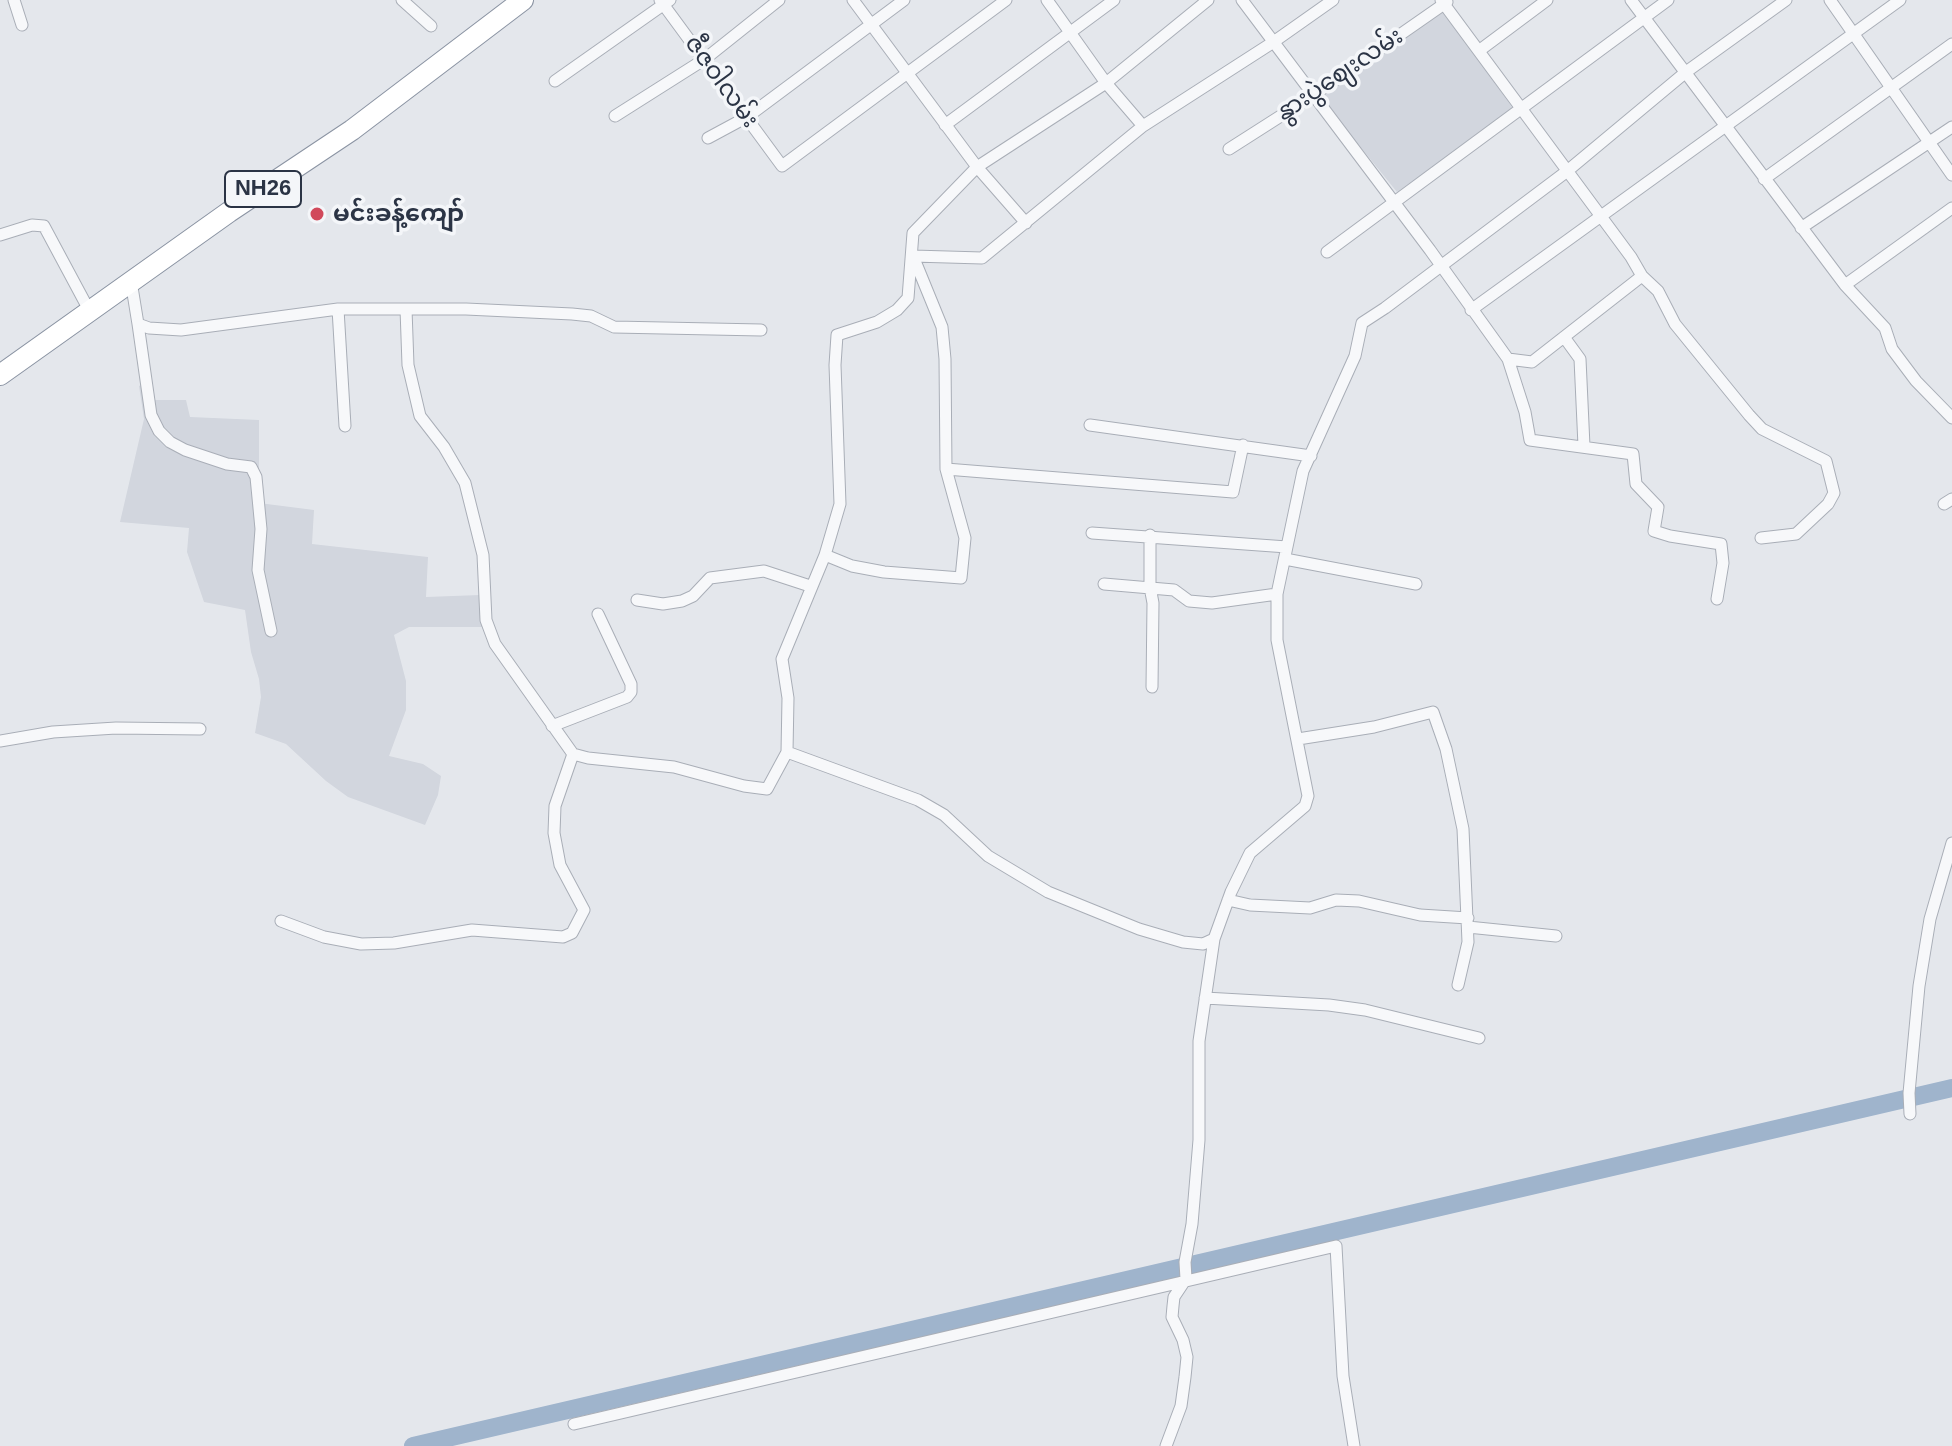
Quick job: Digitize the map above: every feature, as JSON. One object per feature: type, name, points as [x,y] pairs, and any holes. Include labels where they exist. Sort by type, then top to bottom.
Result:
[{"type":"highway","name":"NH26","points":[[3,367],[352,130],[523,0]]},
{"type":"street","points":[[14,0],[22,25]]},
{"type":"street","points":[[402,0],[431,26]]},
{"type":"street","points":[[615,116],[705,59],[779,0]]},
{"type":"street","points":[[853,0],[977,167],[1026,223]]},
{"type":"street","points":[[708,138],[747,117],[904,0]]},
{"type":"street","points":[[907,73],[1006,0]]},
{"type":"street","points":[[1047,0],[1106,83],[1143,126]]},
{"type":"street","points":[[945,125],[1114,0]]},
{"type":"street","points":[[406,309],[408,365],[420,416],[444,447],[465,483],[483,555],[486,620],[495,644],[573,754],[674,767],[767,789],[787,752],[788,698],[782,659],[825,555],[840,504],[835,365],[837,335],[877,322],[897,310],[908,298],[913,233],[977,167],[1106,83],[1208,0]]},
{"type":"street","points":[[1242,0],[1508,359],[1525,412],[1530,440],[1633,454],[1636,484],[1658,507],[1654,531],[1721,544],[1723,563],[1717,599]]},
{"type":"street","points":[[913,256],[982,258],[1143,126],[1333,0]]},
{"type":"street","points":[[1480,50],[1547,0]]},
{"type":"street","points":[[1631,0],[1845,285],[1885,328],[1892,349],[1916,381],[1952,418]]},
{"type":"street","points":[[1327,252],[1668,0]]},
{"type":"street","points":[[1166,1446],[1181,1406],[1185,1377],[1185,1349],[1172,1317],[1174,1297],[1186,1279],[1185,1262],[1192,1224],[1199,1140],[1199,1041],[1214,939],[1250,853],[1305,806],[1307,788],[1277,640],[1277,594],[1303,471],[1355,356],[1362,323],[1566,172],[1686,72],[1786,0]]},
{"type":"street","points":[[1830,0],[1952,175]]},
{"type":"street","points":[[1471,310],[1900,0]]},
{"type":"street","points":[[1445,1],[1642,276],[1658,291],[1675,324],[1762,429],[1826,461],[1834,493],[1828,504],[1796,534],[1761,538]]},
{"type":"street","name":"နွားပွဲဈေးလမ်း","points":[[1229,149],[1312,96],[1445,1]]},
{"type":"street","points":[[555,81],[665,2]]},
{"type":"street","name":"ဇီဇဝါလမ်း","points":[[665,2],[782,166],[907,73]]},
{"type":"street","points":[[1764,179],[1952,44]]},
{"type":"street","points":[[1801,228],[1952,127]]},
{"type":"street","points":[[1845,285],[1952,208]]},
{"type":"street","points":[[0,235],[32,225],[44,226],[89,310]]},
{"type":"street","points":[[825,555],[852,566],[884,572],[961,578],[965,538],[946,469],[942,327],[913,256]]},
{"type":"street","points":[[1508,359],[1532,362],[1642,276]]},
{"type":"street","points":[[131,281],[151,415],[159,431],[185,450],[227,464],[251,467],[256,477],[261,529],[258,570],[271,631]]},
{"type":"street","points":[[138,324],[149,328],[181,330],[338,309],[466,309],[591,316],[614,327],[761,330]]},
{"type":"street","points":[[338,309],[345,426]]},
{"type":"street","points":[[1564,337],[1580,359],[1584,446]]},
{"type":"street","points":[[1090,425],[1311,456]]},
{"type":"street","points":[[946,469],[1233,492],[1243,445]]},
{"type":"street","points":[[1092,533],[1150,535],[1286,553],[1416,584]]},
{"type":"street","points":[[1150,535],[1152,687]]},
{"type":"street","points":[[637,600],[663,604],[682,601],[693,596],[710,578],[764,571],[810,586]]},
{"type":"street","points":[[1104,584],[1174,590],[1189,601],[1212,603],[1277,594]]},
{"type":"street","points":[[552,726],[627,697],[631,692],[631,684],[598,614]]},
{"type":"street","points":[[1298,739],[1374,727],[1433,712],[1446,749],[1463,829],[1468,942],[1458,985]]},
{"type":"street","points":[[0,741],[53,732],[116,728],[200,729]]},
{"type":"street","points":[[787,752],[918,800],[944,815],[988,856],[1048,892],[1139,929],[1183,942],[1203,944],[1214,939]]},
{"type":"street","points":[[281,921],[324,937],[361,944],[394,943],[472,930],[563,937],[572,933],[584,910],[560,865],[554,833],[555,806],[573,754]]},
{"type":"street","points":[[1910,1114],[1909,1093],[1919,986],[1930,919],[1952,843]]},
{"type":"street","points":[[1228,900],[1250,905],[1310,908],[1336,900],[1359,901],[1420,915],[1556,936]]},
{"type":"street","points":[[1205,998],[1365,1010],[1479,1038]]},
{"type":"street","points":[[574,1424],[1336,1246],[1343,1376],[1354,1446]]},
{"type":"shaded area","points":[[1444,11],[1514,110],[1397,192],[1320,97]]},
{"type":"shaded area","points":[[145,383],[152,400],[186,400],[190,417],[259,420],[259,503],[314,510],[312,544],[428,557],[426,597],[480,595],[482,627],[409,627],[394,635],[406,681],[406,710],[389,756],[423,764],[441,776],[438,795],[425,825],[348,797],[286,744],[255,733],[261,697],[245,610],[204,602],[187,552],[189,528],[120,522],[144,419],[139,386]]},
{"type":"waterway","points":[[413,1446],[1952,1088]]},
{"type":"place","name":"မင်းခန့်ကျော်","points":[[317,214]]}]
